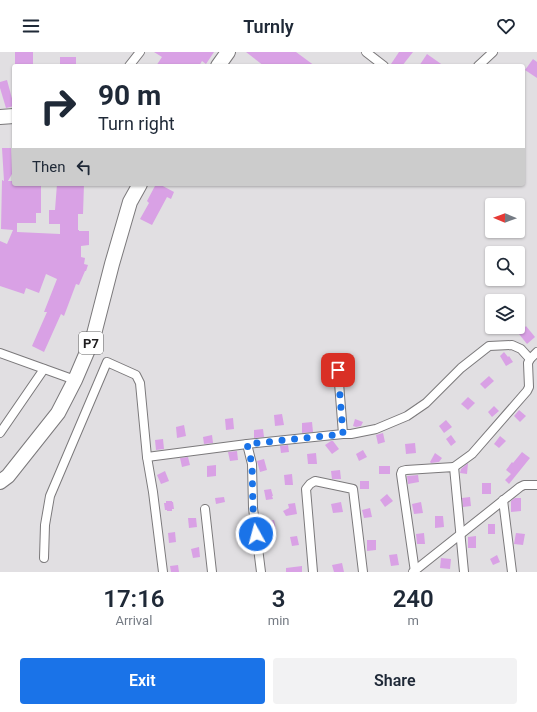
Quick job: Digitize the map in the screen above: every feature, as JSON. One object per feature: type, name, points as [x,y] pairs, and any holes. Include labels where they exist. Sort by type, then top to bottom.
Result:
[{"type":"highway","points":[[219,64],[228,52]]},
{"type":"highway","points":[[0,117],[12,116]]},
{"type":"highway","name":"P7","points":[[0,482],[8,476],[58,413],[75,380],[93,338],[130,202],[139,186]]},
{"type":"street","points":[[131,64],[140,52]]},
{"type":"street","points":[[366,52],[381,64]]},
{"type":"street","points":[[480,64],[493,52]]},
{"type":"street","points":[[147,457],[247,444],[351,434],[376,429],[407,416],[426,403],[461,368],[489,346],[512,345],[521,349],[530,359]]},
{"type":"street","points":[[414,571],[400,474],[402,471],[406,470],[454,468],[472,454],[527,391],[529,387],[528,363],[537,352]]},
{"type":"street","points":[[0,353],[75,380]]},
{"type":"street","points":[[44,558],[45,525],[50,496],[107,362],[136,375],[140,383],[147,457],[163,572]]},
{"type":"street","points":[[0,433],[44,369]]},
{"type":"street","points":[[338,370],[343,434]]},
{"type":"street","points":[[247,444],[252,464],[253,508],[260,572]]},
{"type":"street","points":[[454,468],[464,572]]},
{"type":"street","points":[[313,572],[306,489],[315,481],[353,489],[364,572]]},
{"type":"street","points":[[414,571],[522,486],[537,485]]},
{"type":"street","points":[[503,500],[512,572]]},
{"type":"street","points":[[205,509],[212,572]]},
{"type":"building","points":[[15,52],[33,52],[33,64],[15,64]]},
{"type":"building","points":[[154,52],[214,52],[206,64],[202,61],[200,64],[157,64],[162,57]]},
{"type":"building","points":[[246,52],[296,52],[312,64],[261,64]]},
{"type":"building","points":[[399,52],[413,52],[404,64],[391,64]]},
{"type":"building","points":[[427,54],[441,64],[420,64]]},
{"type":"building","points":[[60,57],[76,57],[76,64],[60,64]]},
{"type":"building","points":[[533,59],[537,62],[537,78],[525,70]]},
{"type":"building","points":[[7,80],[12,99],[12,106],[6,108],[0,88],[0,82]]},
{"type":"building","points":[[2,148],[11,148],[12,174],[8,181],[12,181],[12,186],[41,186],[41,213],[36,213],[36,223],[17,223],[17,232],[60,234],[60,224],[49,224],[49,210],[55,210],[57,186],[84,186],[83,214],[78,214],[78,230],[89,231],[89,245],[81,246],[81,257],[85,258],[84,264],[88,265],[79,285],[76,284],[64,316],[61,314],[44,352],[32,346],[47,312],[44,312],[57,279],[46,274],[39,293],[26,288],[24,294],[0,286],[0,241],[7,244],[13,230],[1,229],[2,180],[4,181]]},
{"type":"building","points":[[155,186],[163,186],[174,192],[171,199],[167,197],[152,225],[140,219],[149,203],[147,201]]},
{"type":"building","points":[[526,326],[535,337],[527,344],[519,334],[525,334]]},
{"type":"building","points":[[504,352],[513,362],[506,366],[500,356]]},
{"type":"building","points":[[489,376],[494,381],[485,389],[480,384]]},
{"type":"building","points":[[468,397],[475,403],[468,410],[461,404]]},
{"type":"building","points":[[494,406],[499,411],[492,417],[488,412]]},
{"type":"building","points":[[519,410],[526,416],[520,422],[514,416]]},
{"type":"building","points":[[282,414],[284,425],[275,426],[274,415]]},
{"type":"building","points":[[233,418],[234,429],[226,430],[225,419]]},
{"type":"building","points":[[355,419],[363,422],[361,426],[353,426]]},
{"type":"building","points":[[446,420],[452,427],[444,433],[439,426]]},
{"type":"building","points":[[312,422],[313,432],[302,433],[302,423]]},
{"type":"building","points":[[184,425],[186,436],[177,438],[176,427]]},
{"type":"building","points":[[263,429],[264,437],[254,438],[254,430]]},
{"type":"building","points":[[383,433],[385,442],[378,444],[376,435]]},
{"type":"building","points":[[212,435],[213,443],[204,444],[203,437]]},
{"type":"building","points":[[451,435],[456,442],[451,446],[446,439]]},
{"type":"building","points":[[500,436],[506,441],[499,448],[494,444]]},
{"type":"building","points":[[163,439],[164,449],[156,450],[155,440]]},
{"type":"building","points":[[333,441],[339,449],[332,454],[325,445]]},
{"type":"building","points":[[415,443],[416,453],[406,454],[405,444]]},
{"type":"building","points":[[288,445],[289,452],[281,453],[280,446]]},
{"type":"building","points":[[363,450],[367,457],[359,461],[356,454]]},
{"type":"building","points":[[237,451],[238,460],[230,461],[228,452]]},
{"type":"building","points":[[522,452],[530,458],[509,484],[505,480],[511,474],[506,470]]},
{"type":"building","points":[[316,453],[317,464],[308,464],[307,454]]},
{"type":"building","points":[[435,453],[442,458],[439,462],[431,463],[430,462]]},
{"type":"building","points":[[188,457],[190,465],[182,467],[180,458]]},
{"type":"building","points":[[264,459],[267,470],[260,472],[257,461]]},
{"type":"building","points":[[468,463],[467,474],[460,473],[461,469]]},
{"type":"building","points":[[216,465],[216,476],[207,477],[207,466]]},
{"type":"building","points":[[379,466],[390,466],[390,474],[379,474]]},
{"type":"building","points":[[340,470],[341,479],[332,479],[331,471]]},
{"type":"building","points":[[165,471],[169,481],[161,484],[157,475]]},
{"type":"building","points":[[292,474],[293,485],[285,485],[284,475]]},
{"type":"building","points":[[418,475],[419,482],[408,484],[407,476]]},
{"type":"building","points":[[360,481],[369,481],[369,489],[360,489]]},
{"type":"building","points":[[482,483],[491,483],[491,494],[482,494]]},
{"type":"building","points":[[271,489],[273,499],[266,500],[264,490]]},
{"type":"building","points":[[387,494],[393,501],[385,507],[380,500]]},
{"type":"building","points":[[224,497],[225,502],[216,504],[215,498]]},
{"type":"building","points":[[470,497],[471,506],[463,507],[462,498]]},
{"type":"building","points":[[515,498],[521,498],[521,511],[511,512],[511,501]]},
{"type":"building","points":[[166,501],[173,502],[174,509],[172,509],[172,511],[165,510],[164,503],[166,503]]},
{"type":"building","points":[[341,502],[343,512],[333,513],[331,504]]},
{"type":"building","points":[[421,502],[423,513],[414,514],[412,504]]},
{"type":"building","points":[[295,503],[297,514],[286,516],[283,511],[289,508],[288,504]]},
{"type":"building","points":[[370,508],[372,517],[364,518],[362,510]]},
{"type":"building","points":[[435,516],[443,516],[444,527],[435,528]]},
{"type":"building","points":[[188,518],[196,518],[197,527],[189,528]]},
{"type":"building","points":[[274,520],[276,529],[270,531],[267,521]]},
{"type":"building","points":[[488,524],[495,524],[495,534],[488,534]]},
{"type":"building","points":[[175,532],[176,542],[169,543],[168,533]]},
{"type":"building","points":[[424,533],[425,544],[417,544],[416,534]]},
{"type":"building","points":[[516,533],[525,534],[523,545],[514,544]]},
{"type":"building","points":[[297,536],[299,545],[292,546],[290,537]]},
{"type":"building","points":[[476,536],[476,548],[468,548],[468,537]]},
{"type":"building","points":[[367,540],[376,540],[376,550],[367,551]]},
{"type":"building","points":[[199,547],[200,557],[193,558],[191,549]]},
{"type":"building","points":[[397,554],[399,565],[391,566],[389,555]]},
{"type":"building","points":[[497,555],[500,562],[493,565],[490,559]]},
{"type":"building","points":[[441,558],[451,559],[450,569],[440,568]]},
{"type":"building","points":[[342,563],[344,572],[334,572],[332,565]]},
{"type":"building","points":[[178,565],[179,572],[171,572],[170,566]]},
{"type":"building","points":[[302,566],[302,572],[286,572],[286,568]]},
{"type":"route","points":[[256,534],[253,508],[252,464],[247,444],[343,434],[338,370]]}]
